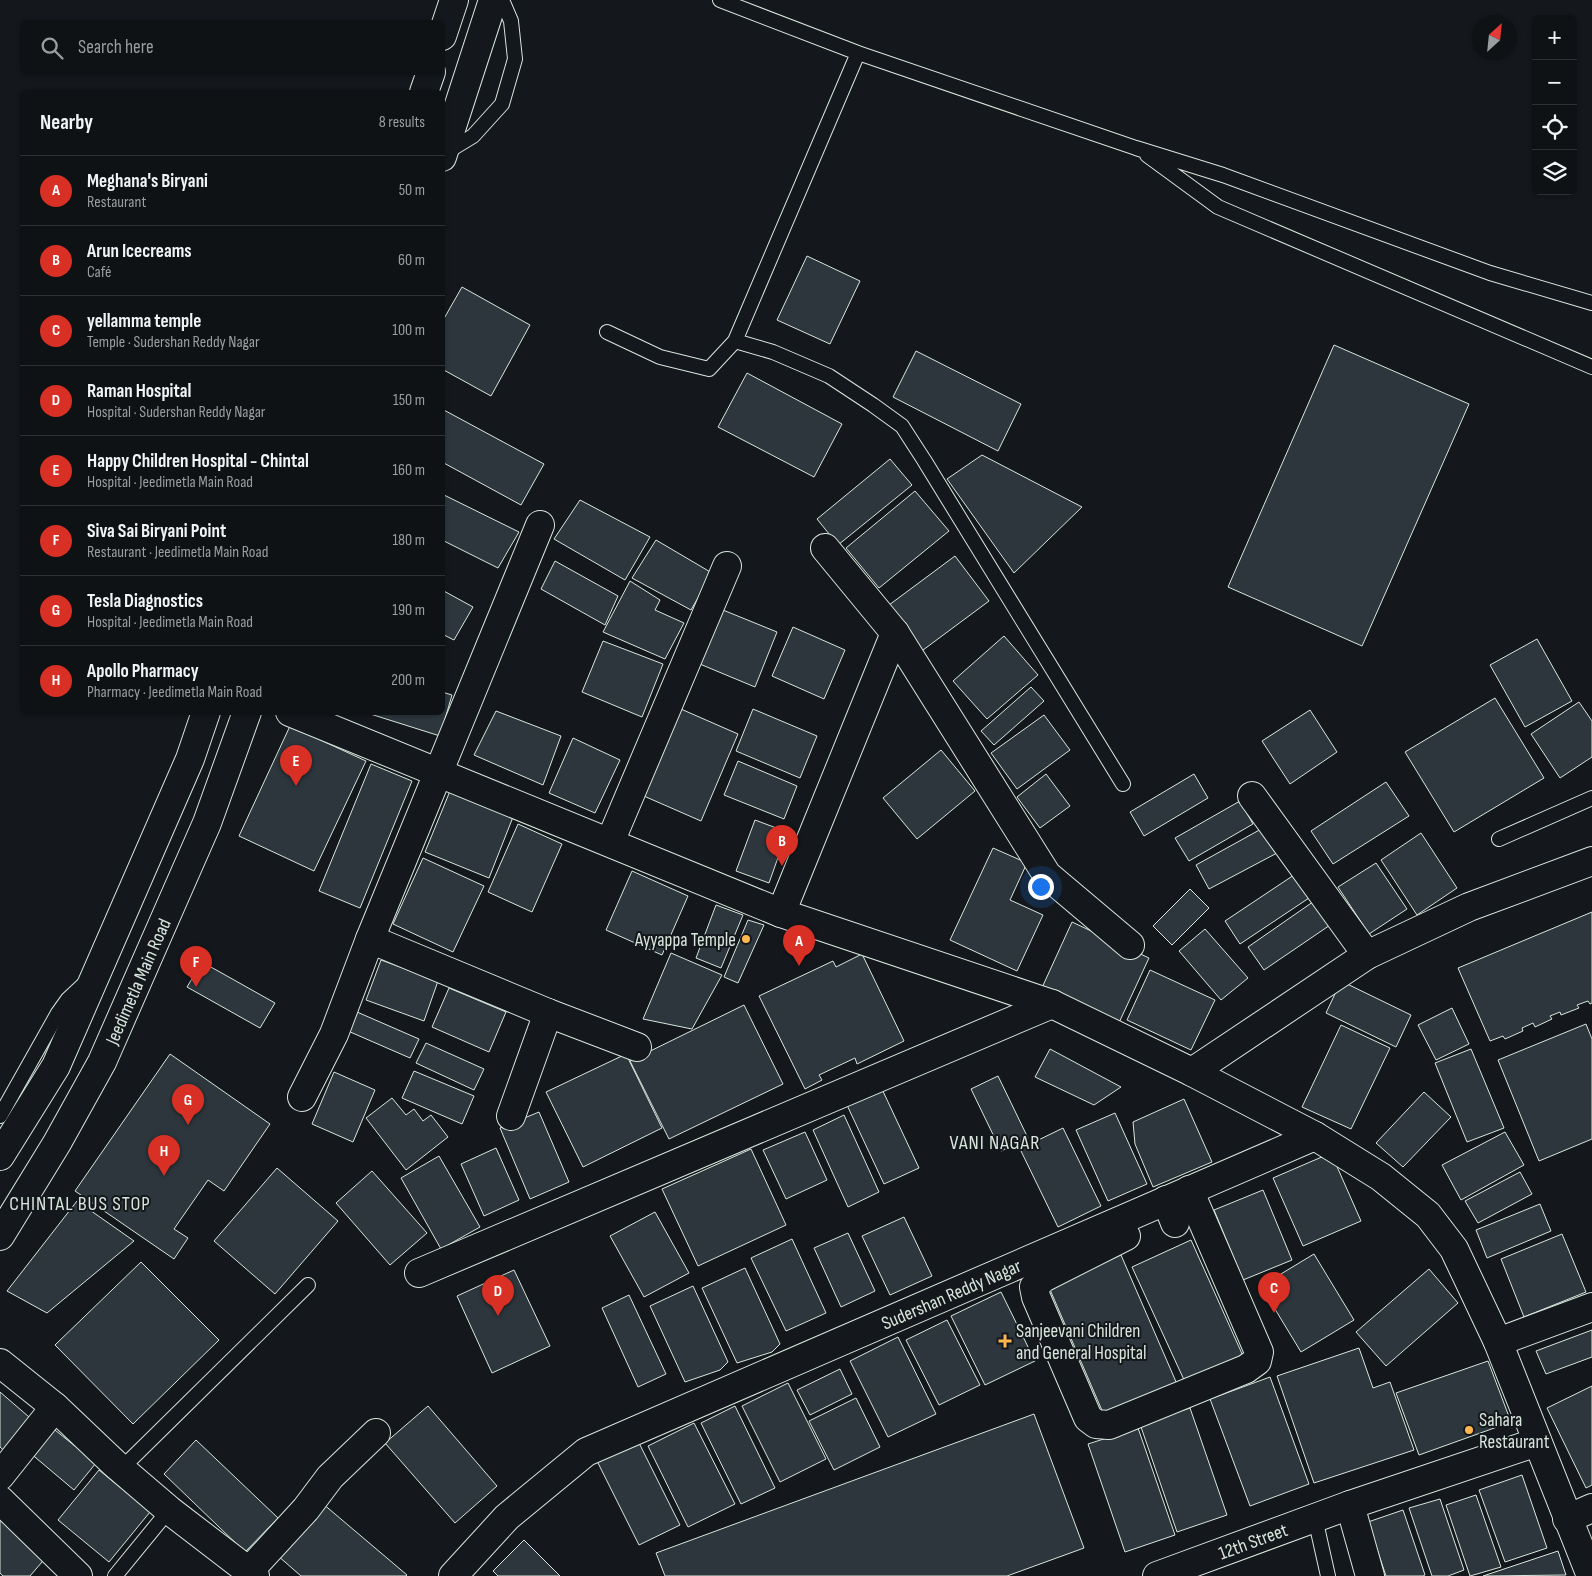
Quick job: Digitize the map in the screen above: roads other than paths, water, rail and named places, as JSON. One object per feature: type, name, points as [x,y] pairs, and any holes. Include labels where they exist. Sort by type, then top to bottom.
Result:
[{"type":"street","points":[[445,27],[454,0]]},
{"type":"street","points":[[445,149],[493,0]]},
{"type":"street","points":[[425,90],[429,75]]},
{"type":"street","points":[[302,1097],[334,1034],[370,939],[540,525]]},
{"type":"street","points":[[825,548],[895,633],[1047,875],[1130,945]]},
{"type":"street","points":[[610,842],[727,566]]},
{"type":"street","points":[[781,913],[895,633]]},
{"type":"street","points":[[0,1156],[56,1066],[100,969],[190,759],[205,715]]},
{"type":"street","name":"Jeedimetla Main Road","points":[[0,1236],[102,1062],[207,822],[246,715]]},
{"type":"street","points":[[297,715],[781,913],[1052,1004],[1192,1072],[1315,1136],[1381,1177],[1428,1215],[1454,1249],[1498,1342],[1591,1576]]},
{"type":"street","points":[[1252,796],[1367,955]]},
{"type":"street","points":[[1192,1072],[1367,955],[1469,907],[1592,862]]},
{"type":"street","points":[[370,939],[548,1013],[637,1047]]},
{"type":"street","points":[[419,1273],[1052,1004]]},
{"type":"street","points":[[511,1116],[548,1013]]},
{"type":"street","name":"Sudershan Reddy Nagar","points":[[454,1576],[507,1517],[586,1452],[1173,1208],[1315,1136]]},
{"type":"street","points":[[1173,1208],[1259,1352],[1257,1362],[1246,1369],[1109,1425],[1096,1424],[1088,1418],[1036,1297],[1034,1286],[1043,1278],[1173,1208]]},
{"type":"street","points":[[1498,1342],[1592,1308]]},
{"type":"street","points":[[0,1363],[55,1407],[121,1469],[169,1510],[252,1573],[306,1509],[330,1476],[376,1433]]},
{"type":"street","points":[[0,1476],[55,1407]]},
{"type":"street","name":"12th Street","points":[[1157,1576],[1350,1505],[1538,1442]]},
{"type":"street","points":[[0,1500],[78,1576]]},
{"type":"street","points":[[1350,1505],[1370,1576]]},
{"type":"street","points":[[1567,1518],[1592,1508]]},
{"type":"lane","points":[[445,154],[473,136],[502,104],[515,59],[512,21],[502,0]]},
{"type":"lane","points":[[720,0],[858,53],[1136,148],[1223,175],[1490,273],[1592,303]]},
{"type":"lane","points":[[607,332],[660,357],[709,368],[735,341],[858,53]]},
{"type":"lane","points":[[1136,148],[1218,207],[1592,367]]},
{"type":"lane","points":[[735,341],[773,352],[829,376],[902,426],[1123,784]]},
{"type":"lane","points":[[1499,839],[1592,798]]},
{"type":"lane","points":[[0,1116],[58,1013],[68,999],[100,969]]},
{"type":"lane","points":[[121,1469],[308,1285]]},
{"type":"lane","points":[[115,1576],[169,1510]]},
{"type":"lane","points":[[1315,1518],[1328,1576]]},
{"type":"place","name":"Happy Children Hospital - Chintal","points":[[296,786]]},
{"type":"place","name":"Arun Icecreams","points":[[782,866]]},
{"type":"place","name":"Ayyappa Temple","points":[[746,939]]},
{"type":"place","name":"Meghana's Biryani","points":[[799,966]]},
{"type":"place","name":"Siva Sai Biryani Point","points":[[196,987]]},
{"type":"place","name":"Tesla Diagnostics","points":[[188,1125]]},
{"type":"place","name":"Apollo Pharmacy","points":[[164,1176]]},
{"type":"place","name":"yellamma temple","points":[[1274,1313]]},
{"type":"place","name":"Raman Hospital","points":[[498,1316]]},
{"type":"place","name":"Sanjeevani Children and General Hospital","points":[[1005,1341]]},
{"type":"place","name":"Sahara Restaurant","points":[[1469,1430]]},
{"type":"district","name":"VANI NAGAR","points":[[995,1142]]},
{"type":"district","name":"CHINTAL BUS STOP","points":[[80,1203]]}]
